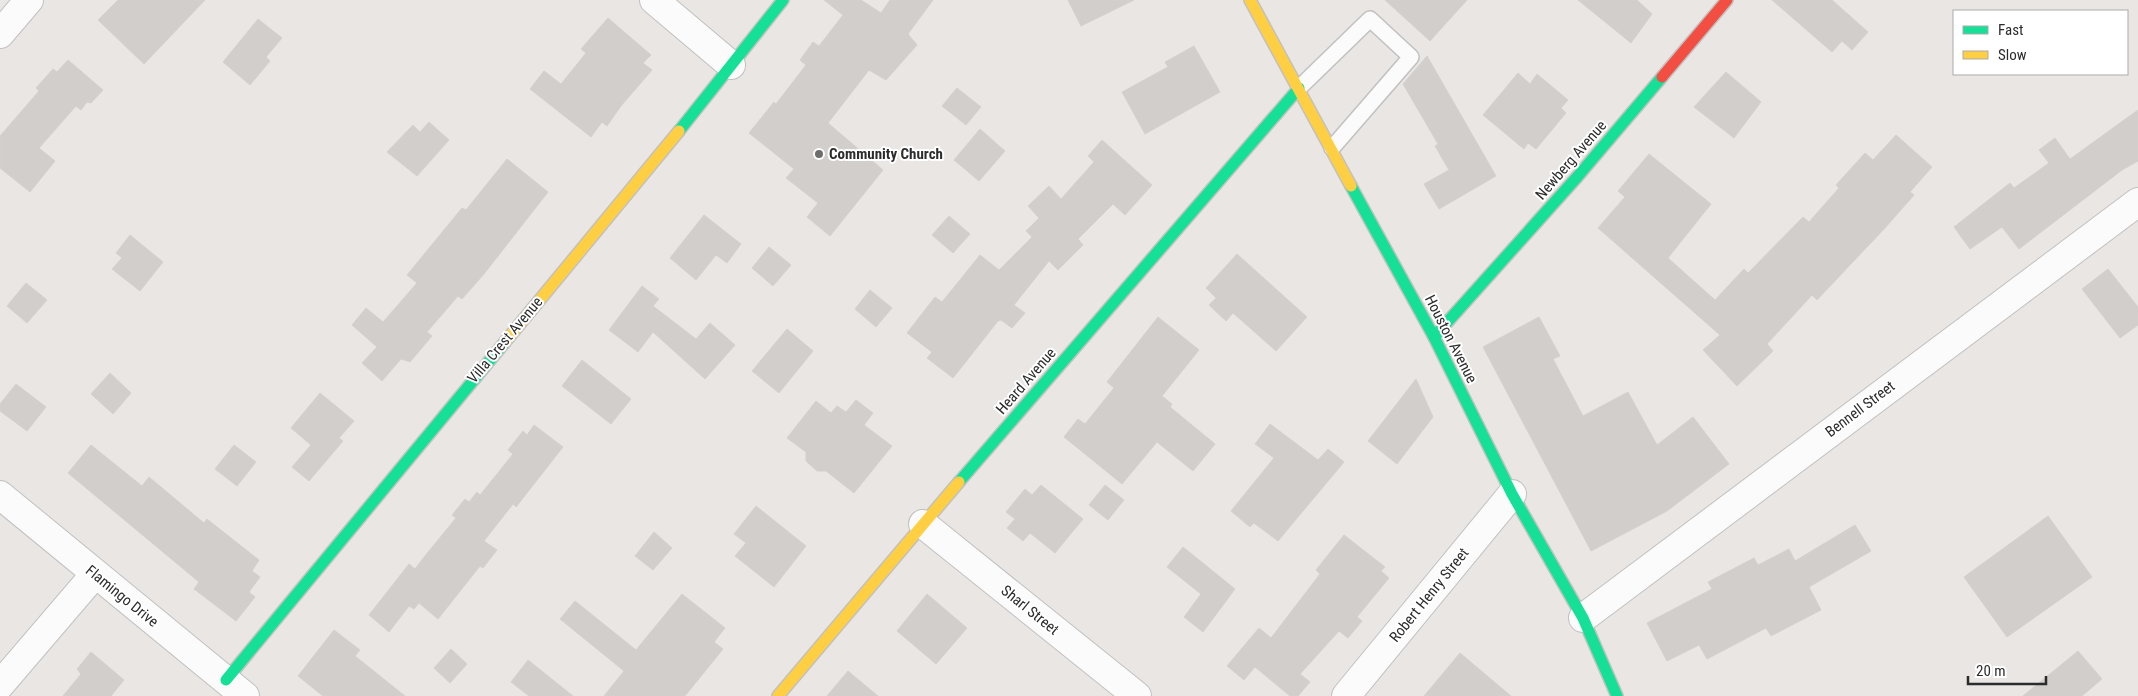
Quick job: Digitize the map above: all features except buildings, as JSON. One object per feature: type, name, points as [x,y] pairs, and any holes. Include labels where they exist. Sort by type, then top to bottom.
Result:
[{"type":"street","points":[[0,34],[29,0]]},
{"type":"street","points":[[654,0],[731,65]]},
{"type":"street","name":"Villa Crest Avenue","points":[[235,688],[783,0]]},
{"type":"street","name":"Houston Avenue","points":[[1250,0],[1434,337],[1512,494],[1583,618],[1617,696]]},
{"type":"street","name":"Newberg Avenue","points":[[1434,337],[1578,176],[1727,0]]},
{"type":"street","name":"Heard Avenue","points":[[778,696],[923,524],[1299,88]]},
{"type":"street","name":"Bennell Street","points":[[1583,618],[2138,202]]},
{"type":"street","name":"Flamingo Drive","points":[[0,494],[235,688]]},
{"type":"street","name":"Robert Henry Street","points":[[1346,696],[1512,494]]},
{"type":"street","name":"Sharl Street","points":[[923,524],[1137,696]]},
{"type":"street","points":[[0,685],[95,574]]},
{"type":"lane","points":[[1299,88],[1370,20],[1411,57],[1332,148]]},
{"type":"traffic: fast","points":[[679,131],[783,0]]},
{"type":"traffic: fast","points":[[1434,337],[1578,176],[1662,77]]},
{"type":"traffic: fast","points":[[959,482],[1299,88]]},
{"type":"traffic: fast","points":[[1351,186],[1434,337],[1512,494],[1583,618],[1617,696]]},
{"type":"traffic: fast","points":[[226,680],[505,342]]},
{"type":"traffic: slow","points":[[1250,0],[1351,186]]},
{"type":"traffic: slow","points":[[505,342],[679,131]]},
{"type":"traffic: slow","points":[[778,696],[959,482]]},
{"type":"traffic: jam","points":[[1662,77],[1727,0]]},
{"type":"place","name":"Community Church","points":[[819,154]]}]
